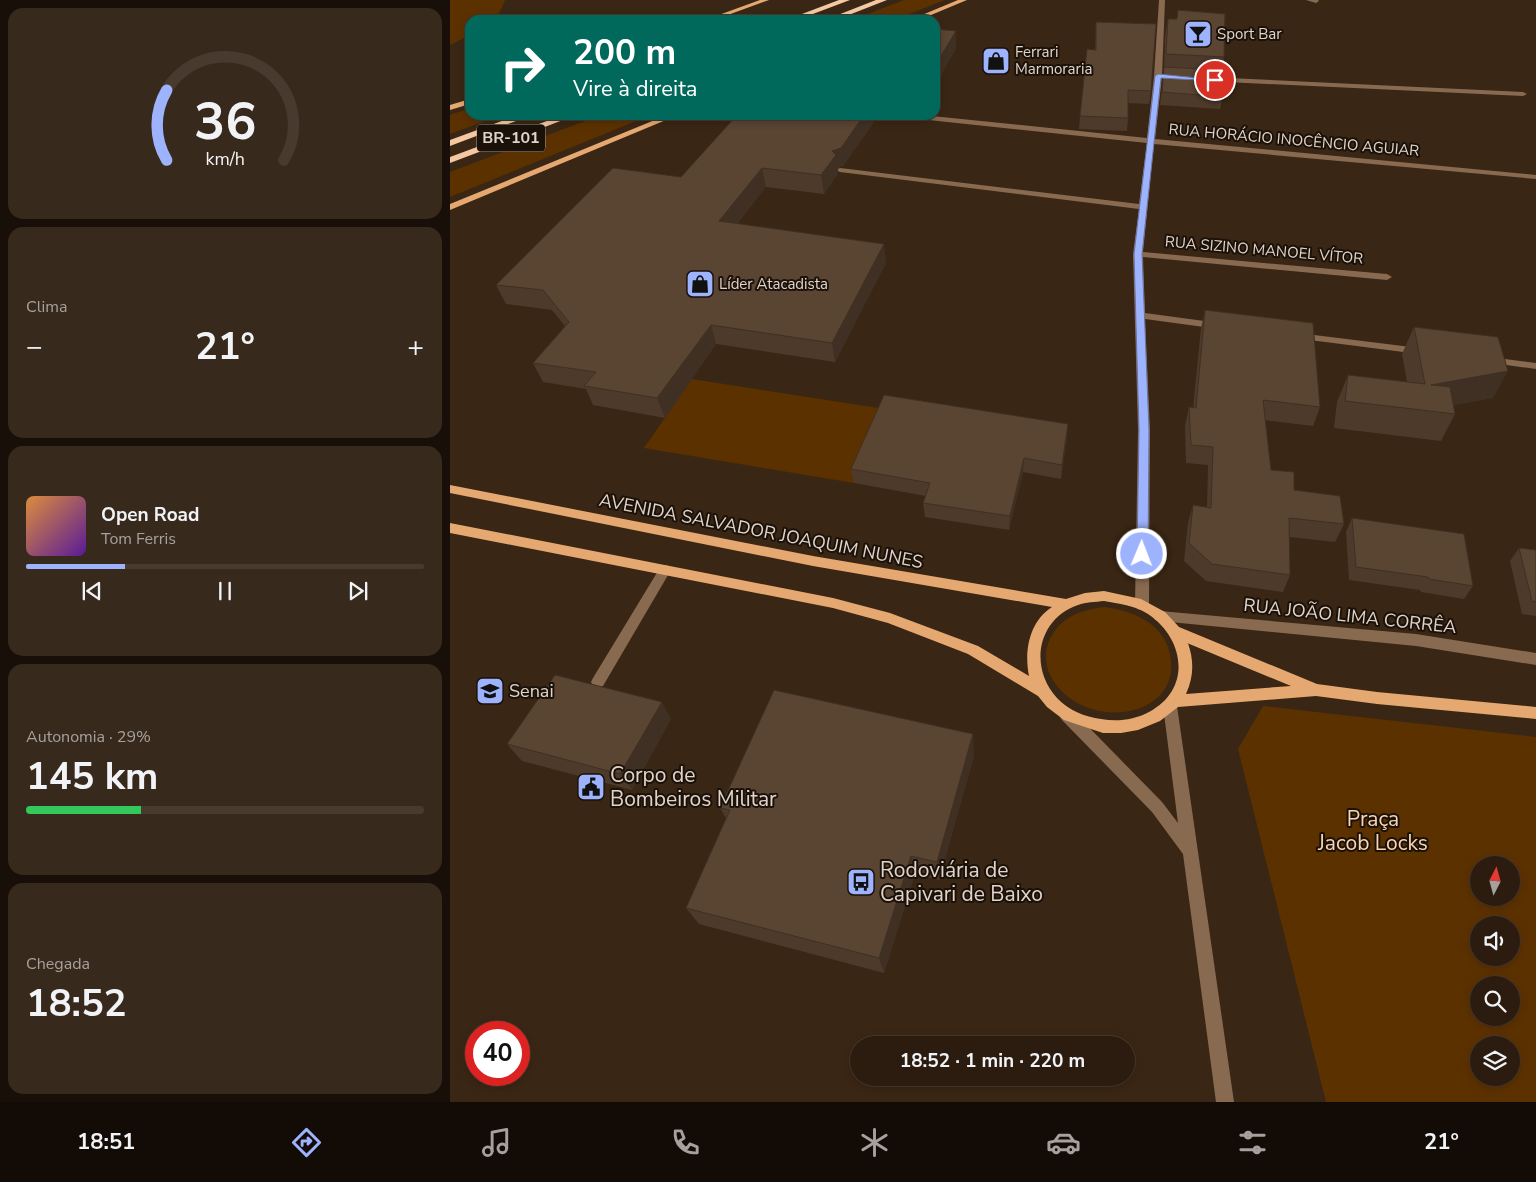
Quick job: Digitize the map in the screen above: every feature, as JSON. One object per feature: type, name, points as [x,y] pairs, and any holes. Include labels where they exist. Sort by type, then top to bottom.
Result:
[{"type":"highway","points":[[804,15],[846,0]]},
{"type":"highway","points":[[842,15],[883,0]]},
{"type":"highway","name":"BR-101","points":[[450,143],[513,120]]},
{"type":"highway","name":"BR-101","points":[[450,160],[558,120]]},
{"type":"main road","points":[[722,15],[766,0]]},
{"type":"main road","points":[[926,15],[964,0]]},
{"type":"main road","points":[[450,108],[465,103]]},
{"type":"main road","points":[[450,207],[662,120]]},
{"type":"main road","name":"AVENIDA SALVADOR JOAQUIM NUNES","points":[[450,489],[814,562],[1067,604]]},
{"type":"main road","points":[[450,528],[833,603],[890,618],[973,650],[1042,691]]},
{"type":"main road","points":[[1104,596],[1123,598],[1142,605],[1160,616],[1174,631],[1183,648],[1187,667],[1183,685],[1172,704],[1154,718],[1133,726],[1110,727],[1087,723],[1066,714],[1052,703],[1042,691],[1033,671],[1031,651],[1037,632],[1049,616],[1067,604],[1084,598],[1104,596]]},
{"type":"main road","points":[[1174,631],[1316,690]]},
{"type":"main road","points":[[1172,704],[1316,690],[1377,698],[1536,713]]},
{"type":"street","points":[[1142,605],[1144,430],[1138,254],[1150,141],[1163,76],[1162,0]]},
{"type":"street","points":[[1308,0],[1316,1]]},
{"type":"street","points":[[1196,78],[1523,94]]},
{"type":"street","name":"RUA HORÁCIO INOCÊNCIO AGUIAR","points":[[940,119],[1536,177]]},
{"type":"street","points":[[840,170],[1142,207]]},
{"type":"street","name":"RUA SIZINO MANOEL VÍTOR","points":[[1138,254],[1386,276]]},
{"type":"street","points":[[1140,316],[1229,327]]},
{"type":"street","points":[[1289,335],[1427,352]]},
{"type":"street","points":[[1477,359],[1536,366]]},
{"type":"street","points":[[598,682],[665,570]]},
{"type":"street","name":"RUA JOÃO LIMA CORRÊA","points":[[1160,616],[1416,640],[1536,659]]},
{"type":"street","points":[[1172,704],[1225,1102]]},
{"type":"street","points":[[1066,714],[1157,807],[1192,853]]},
{"type":"green space","points":[[450,0],[505,0],[497,15],[465,15],[465,38],[450,45]]},
{"type":"green space","points":[[904,0],[945,0],[907,15],[865,15]]},
{"type":"green space","points":[[465,110],[465,120],[488,120],[450,134],[450,115]]},
{"type":"green space","points":[[588,120],[639,120],[450,197],[450,172]]},
{"type":"green space","points":[[692,379],[885,409],[854,483],[644,448]]},
{"type":"green space","points":[[1104,607],[1142,618],[1158,630],[1168,647],[1171,671],[1164,690],[1150,703],[1130,711],[1109,712],[1086,707],[1066,696],[1051,677],[1047,668],[1047,645],[1059,626],[1065,620],[1079,613]]},
{"type":"green space","name":"Praça Jacob Locks","points":[[1263,706],[1536,737],[1536,1102],[1326,1102],[1238,749]]},
{"type":"building","points":[[1178,10],[1225,14],[1224,57],[1166,54],[1168,19],[1177,19]]},
{"type":"building","points":[[1096,22],[1156,24],[1151,91],[1128,90],[1128,118],[1080,116],[1087,49],[1096,50]]},
{"type":"building","points":[[940,29],[956,31],[940,58]]},
{"type":"building","points":[[1164,67],[1223,70],[1223,97],[1162,92]]},
{"type":"building","points":[[732,120],[861,120],[841,148],[832,151],[836,155],[821,175],[762,168],[719,221],[884,244],[832,343],[711,325],[657,398],[584,386],[596,372],[533,363],[569,322],[543,290],[496,285],[613,168],[681,177]]},
{"type":"building","points":[[1205,310],[1313,323],[1320,407],[1263,400],[1271,470],[1294,472],[1294,490],[1340,496],[1344,524],[1289,518],[1290,575],[1212,564],[1189,543],[1193,505],[1211,508],[1213,447],[1191,445],[1189,407],[1196,408]]},
{"type":"building","points":[[1414,327],[1498,337],[1508,371],[1431,385],[1450,387],[1455,414],[1345,401],[1348,375],[1425,384]]},
{"type":"building","points":[[884,395],[1068,424],[1062,465],[1024,458],[1010,516],[923,503],[930,483],[851,469]]},
{"type":"building","points":[[1352,518],[1464,534],[1473,586],[1429,579],[1428,577],[1356,567]]},
{"type":"building","points":[[1519,548],[1536,550],[1536,602],[1532,601]]},
{"type":"building","points":[[555,675],[662,702],[620,774],[507,744]]},
{"type":"building","points":[[774,690],[973,734],[937,862],[911,856],[879,958],[686,908],[730,810],[720,808]]},
{"type":"place","name":"Sport Bar","points":[[1198,34]]},
{"type":"place","name":"Ferrari Marmoraria","points":[[996,61]]},
{"type":"place","name":"Líder Atacadista","points":[[700,284]]},
{"type":"place","name":"Senai","points":[[490,691]]},
{"type":"place","name":"Corpo de Bombeiros Militar","points":[[591,787]]},
{"type":"place","name":"Rodoviária de Capivari de Baixo","points":[[861,882]]},
{"type":"route","points":[[1142,554],[1144,430],[1138,254],[1158,76],[1215,80]]}]
